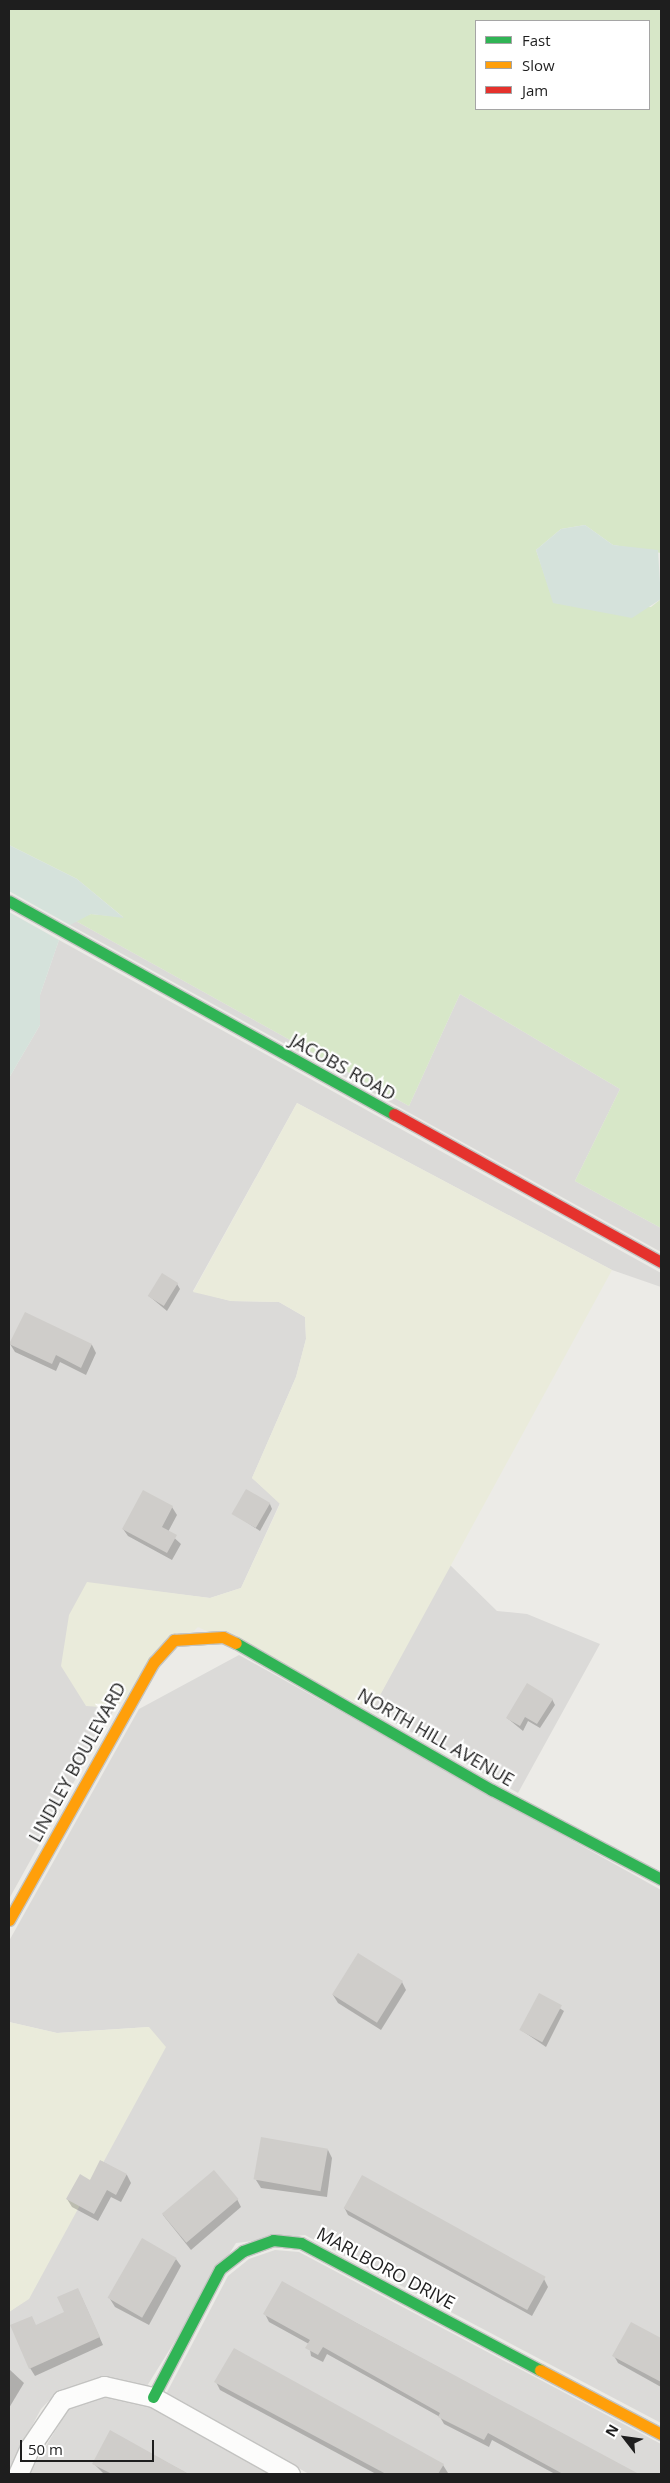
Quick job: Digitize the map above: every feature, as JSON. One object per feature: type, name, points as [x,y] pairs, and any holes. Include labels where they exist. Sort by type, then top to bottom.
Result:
[{"type":"street","name":"JACOBS ROAD","points":[[9,901],[661,1262]]},
{"type":"street","name":"NORTH HILL AVENUE","points":[[191,1637],[223,1637],[251,1650],[492,1790],[661,1879]]},
{"type":"street","name":"LINDLEY BOULEVARD","points":[[9,1920],[154,1662],[174,1640],[191,1637]]},
{"type":"street","name":"MARLBORO DRIVE","points":[[153,2397],[220,2269],[243,2251],[273,2240],[301,2243],[661,2434]]},
{"type":"street","points":[[18,2474],[30,2447],[62,2400],[104,2386],[153,2397],[290,2474]]},
{"type":"shaded area","points":[[585,525],[613,545],[658,550],[661,599],[632,618],[553,603],[536,550],[561,529]]},
{"type":"shaded area","points":[[9,845],[77,879],[124,918],[91,914],[70,925],[9,891]]},
{"type":"shaded area","points":[[9,912],[59,940],[40,995],[40,1025],[9,1078]]},
{"type":"shaded area","points":[[74,920],[409,1106],[460,994],[620,1089],[575,1181],[661,1228],[661,1252],[70,925]]},
{"type":"shaded area","points":[[59,940],[661,1273],[661,1287],[612,1270],[297,1103],[193,1291],[231,1301],[279,1302],[305,1317],[306,1339],[296,1377],[252,1478],[280,1503],[241,1588],[210,1598],[87,1583],[115,1708],[9,1899],[9,1078],[40,1025],[40,995]]},
{"type":"shaded area","points":[[449,1564],[497,1611],[527,1614],[600,1644],[518,1793],[372,1710]]},
{"type":"shaded area","points":[[239,1655],[661,1890],[661,2423],[305,2235],[236,2243],[147,2386],[104,2377],[58,2391],[41,2409],[9,2469],[9,2312],[29,2298],[149,2027],[57,2033],[9,2022],[9,1941],[139,1709]]},
{"type":"shaded area","points":[[275,2250],[299,2252],[661,2444],[661,2474],[309,2474],[166,2394],[228,2276],[249,2259]]},
{"type":"shaded area","points":[[106,2396],[149,2406],[272,2474],[29,2474],[69,2408]]},
{"type":"green space","points":[[9,9],[661,9],[661,553],[613,545],[585,525],[561,529],[536,550],[554,603],[651,607],[661,599],[661,1228],[575,1181],[620,1089],[460,994],[409,1106],[74,920],[91,914],[123,917],[77,879],[9,845]]},
{"type":"green space","points":[[297,1103],[612,1270],[372,1710],[198,1627],[115,1708],[86,1706],[61,1666],[69,1615],[87,1582],[210,1598],[241,1588],[280,1504],[252,1478],[296,1377],[306,1339],[305,1317],[279,1302],[231,1301],[193,1292]]},
{"type":"green space","points":[[9,2022],[57,2033],[149,2027],[166,2047],[29,2299],[9,2312]]},
{"type":"building","points":[[162,1273],[178,1283],[164,1306],[148,1296]]},
{"type":"building","points":[[25,1312],[92,1344],[81,1368],[56,1355],[52,1364],[9,1344]]},
{"type":"building","points":[[246,1489],[270,1503],[256,1528],[232,1514]]},
{"type":"building","points":[[143,1490],[173,1506],[162,1527],[177,1535],[167,1553],[122,1529]]},
{"type":"building","points":[[527,1683],[553,1699],[537,1724],[525,1717],[520,1726],[506,1718]]},
{"type":"building","points":[[358,1953],[403,1981],[377,2023],[332,1995]]},
{"type":"building","points":[[539,1993],[562,2005],[542,2042],[519,2030]]},
{"type":"building","points":[[261,2137],[328,2149],[321,2191],[254,2179]]},
{"type":"building","points":[[100,2160],[127,2174],[116,2195],[107,2190],[94,2214],[66,2199],[80,2174],[90,2180]]},
{"type":"building","points":[[214,2170],[238,2199],[186,2243],[162,2214]]},
{"type":"building","points":[[362,2175],[546,2277],[527,2310],[344,2208]]},
{"type":"building","points":[[142,2238],[177,2258],[142,2318],[108,2298]]},
{"type":"building","points":[[282,2281],[639,2474],[563,2474],[488,2433],[484,2440],[438,2417],[440,2413],[323,2347],[318,2355],[305,2348],[310,2340],[263,2314]]},
{"type":"building","points":[[78,2288],[100,2337],[29,2369],[10,2325],[32,2316],[36,2325],[64,2312],[57,2297]]},
{"type":"building","points":[[631,2322],[661,2338],[661,2382],[612,2356]]},
{"type":"building","points":[[234,2348],[444,2464],[438,2474],[386,2474],[214,2382]]},
{"type":"building","points":[[110,2430],[189,2474],[112,2474],[92,2464]]},
{"type":"traffic: fast","points":[[9,901],[394,1114]]},
{"type":"traffic: fast","points":[[236,1643],[492,1790],[661,1879]]},
{"type":"traffic: fast","points":[[153,2397],[220,2269],[243,2251],[273,2240],[301,2243],[540,2370]]},
{"type":"traffic: slow","points":[[9,1920],[154,1662],[174,1640],[223,1637],[236,1643]]},
{"type":"traffic: slow","points":[[540,2370],[661,2434]]},
{"type":"traffic: jam","points":[[394,1114],[661,1262]]}]
